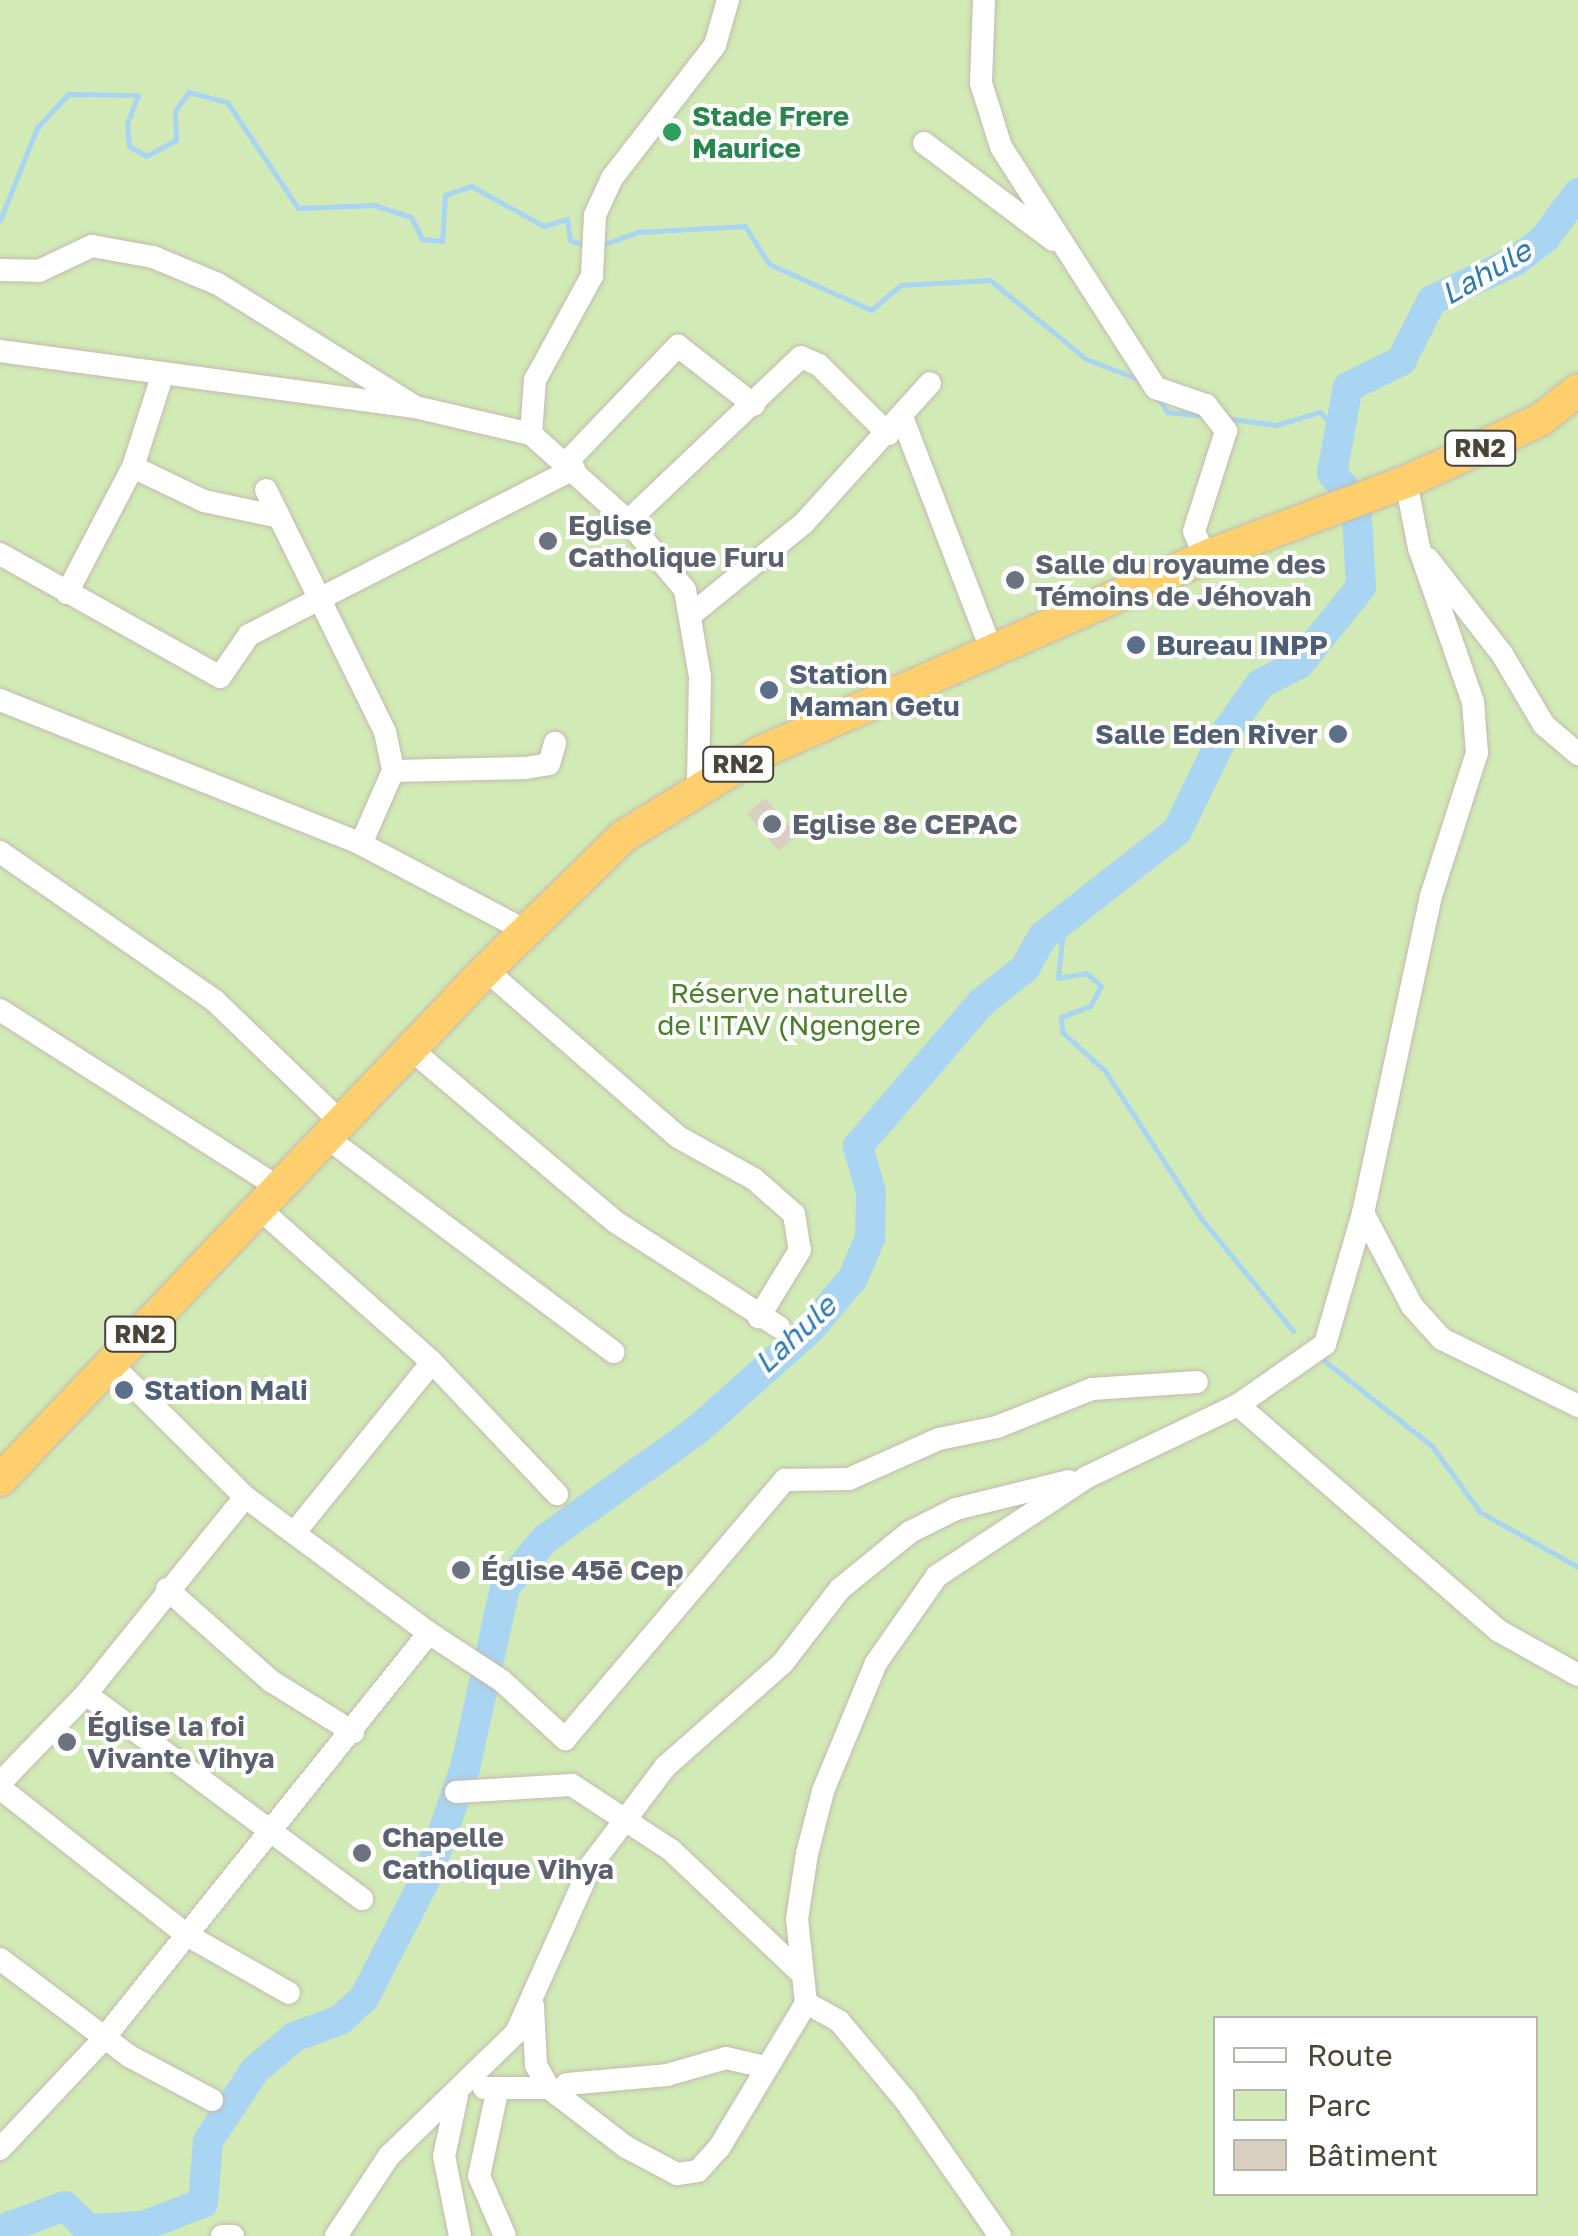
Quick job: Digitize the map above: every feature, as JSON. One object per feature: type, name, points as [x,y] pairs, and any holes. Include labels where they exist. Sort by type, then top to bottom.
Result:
[{"type":"highway","name":"RN2","points":[[0,1480],[337,1132],[524,930],[624,836],[698,785],[1204,556],[1406,482],[1540,420],[1578,390]]},
{"type":"street","points":[[531,434],[535,380],[598,252],[595,215],[612,178],[715,45],[728,0]]},
{"type":"street","points":[[984,0],[988,120],[1060,245],[1156,388],[1206,405],[1226,431],[1194,531],[1204,556]]},
{"type":"street","points":[[924,143],[1060,245]]},
{"type":"street","points":[[0,270],[39,272],[92,246],[154,257],[218,284],[415,407]]},
{"type":"street","points":[[0,554],[220,677],[249,636],[318,603],[570,465],[678,346],[754,405]]},
{"type":"street","points":[[0,351],[75,356],[161,379],[415,407],[531,434],[628,521],[686,590],[692,614],[698,785]]},
{"type":"street","points":[[628,521],[801,357],[820,365],[895,425],[992,651]]},
{"type":"street","points":[[68,594],[133,467],[161,379]]},
{"type":"street","points":[[692,614],[804,523],[930,383]]},
{"type":"street","points":[[133,467],[204,501],[278,518]]},
{"type":"street","points":[[533,2006],[536,2065],[553,2091],[677,2174],[698,2171],[719,2148],[762,2066],[806,2004],[797,1919],[807,1854],[823,1790],[876,1663],[938,1576],[1086,1477],[1238,1406],[1324,1344],[1363,1213],[1431,896],[1478,753],[1473,702],[1419,548],[1406,482]]},
{"type":"street","points":[[266,490],[318,603],[385,732],[393,771],[361,844]]},
{"type":"street","points":[[1419,548],[1502,654],[1544,725],[1578,754]]},
{"type":"street","points":[[0,700],[361,844],[524,930]]},
{"type":"street","points":[[393,771],[549,764],[555,743]]},
{"type":"street","points":[[0,852],[215,1001],[337,1132],[613,1352]]},
{"type":"street","points":[[413,1051],[614,1221],[769,1322],[800,1250],[794,1214],[754,1179],[678,1137],[486,970]]},
{"type":"street","points":[[3,1017],[272,1200],[557,1494]]},
{"type":"street","points":[[1363,1213],[1412,1306],[1442,1339],[1578,1406]]},
{"type":"street","points":[[295,1532],[432,1362]]},
{"type":"street","points":[[111,1364],[246,1497],[502,1681],[566,1739],[785,1480],[848,1479],[938,1438],[997,1427],[1092,1390],[1197,1382]]},
{"type":"street","points":[[1238,1406],[1499,1631],[1578,1675]]},
{"type":"street","points":[[336,2236],[390,2156],[460,2088],[533,2006],[591,1865],[621,1818],[697,1734],[782,1664],[840,1590],[910,1532],[956,1510],[1086,1477]]},
{"type":"street","points":[[246,1497],[167,1588],[86,1694],[0,1786],[187,1935],[290,1994]]},
{"type":"street","points":[[167,1588],[271,1681],[353,1732]]},
{"type":"street","points":[[4,2136],[105,2031],[187,1935],[430,1632]]},
{"type":"street","points":[[86,1694],[268,1836],[362,1899]]},
{"type":"street","points":[[456,1792],[572,1785],[671,1850],[802,1973]]},
{"type":"street","points":[[0,1959],[105,2031],[129,2056],[212,2100]]},
{"type":"street","points":[[806,2004],[838,2022],[906,2100],[1000,2236]]},
{"type":"street","points":[[460,2088],[553,2091],[567,2084],[667,2075],[726,2058],[762,2066]]},
{"type":"street","points":[[460,2088],[444,2156],[460,2236]]},
{"type":"street","points":[[498,2088],[480,2176],[505,2236]]},
{"type":"street","points":[[222,2236],[233,2236]]},
{"type":"green space","name":"Réserve naturelle de l'ITAV (Ngengere","points":[[0,0],[1578,0],[1578,2236],[0,2236]]},
{"type":"building","name":"Eglise 8e CEPAC","points":[[765,798],[797,835],[779,851],[747,814]]},
{"type":"waterway","points":[[0,220],[37,128],[68,94],[138,95],[127,123],[129,146],[146,156],[176,140],[175,111],[189,92],[227,102],[298,208],[374,205],[411,217],[422,239],[442,241],[445,195],[471,186],[544,226],[567,219],[570,240],[588,246]]},
{"type":"waterway","name":"Lahule","points":[[0,2230],[65,2206],[89,2229],[143,2226],[203,2203],[208,2141],[255,2070],[294,2037],[340,2020],[364,1998],[429,1872],[465,1768],[505,1587],[545,1539],[696,1431],[810,1329],[853,1278],[870,1238],[871,1192],[858,1146],[982,1002],[1025,968],[1043,936],[1177,831],[1224,735],[1260,684],[1299,664],[1361,587],[1356,501],[1332,473],[1348,387],[1401,361],[1432,300],[1515,261],[1545,238],[1578,193]]},
{"type":"waterway","points":[[599,246],[638,232],[745,226],[769,264],[871,310],[901,285],[990,280],[1086,359],[1141,380]]},
{"type":"waterway","points":[[1158,398],[1167,412],[1205,416]]},
{"type":"waterway","points":[[1225,418],[1276,425],[1320,412],[1340,434]]},
{"type":"waterway","points":[[1064,919],[1058,978],[1086,973],[1101,986],[1090,1006],[1061,1017],[1062,1032],[1105,1071],[1200,1217],[1293,1331]]},
{"type":"waterway","points":[[1321,1358],[1432,1446],[1480,1512],[1578,1567]]},
{"type":"place","name":"Stade Frere Maurice","points":[[672,132]]},
{"type":"place","name":"Eglise Catholique Furu","points":[[548,541]]},
{"type":"place","name":"Salle du royaume des Témoins de Jéhovah","points":[[1015,580]]},
{"type":"place","name":"Bureau INPP","points":[[1136,645]]},
{"type":"place","name":"Station Maman Getu","points":[[769,690]]},
{"type":"place","name":"Salle Eden River","points":[[1338,734]]},
{"type":"place","name":"Eglise 8e CEPAC","points":[[772,824]]},
{"type":"place","name":"Station Mali","points":[[124,1390]]},
{"type":"place","name":"Église 45ē Cep","points":[[461,1570]]},
{"type":"place","name":"Église la foi Vivante Vihya","points":[[67,1742]]},
{"type":"place","name":"Chapelle Catholique Vihya","points":[[362,1853]]}]
